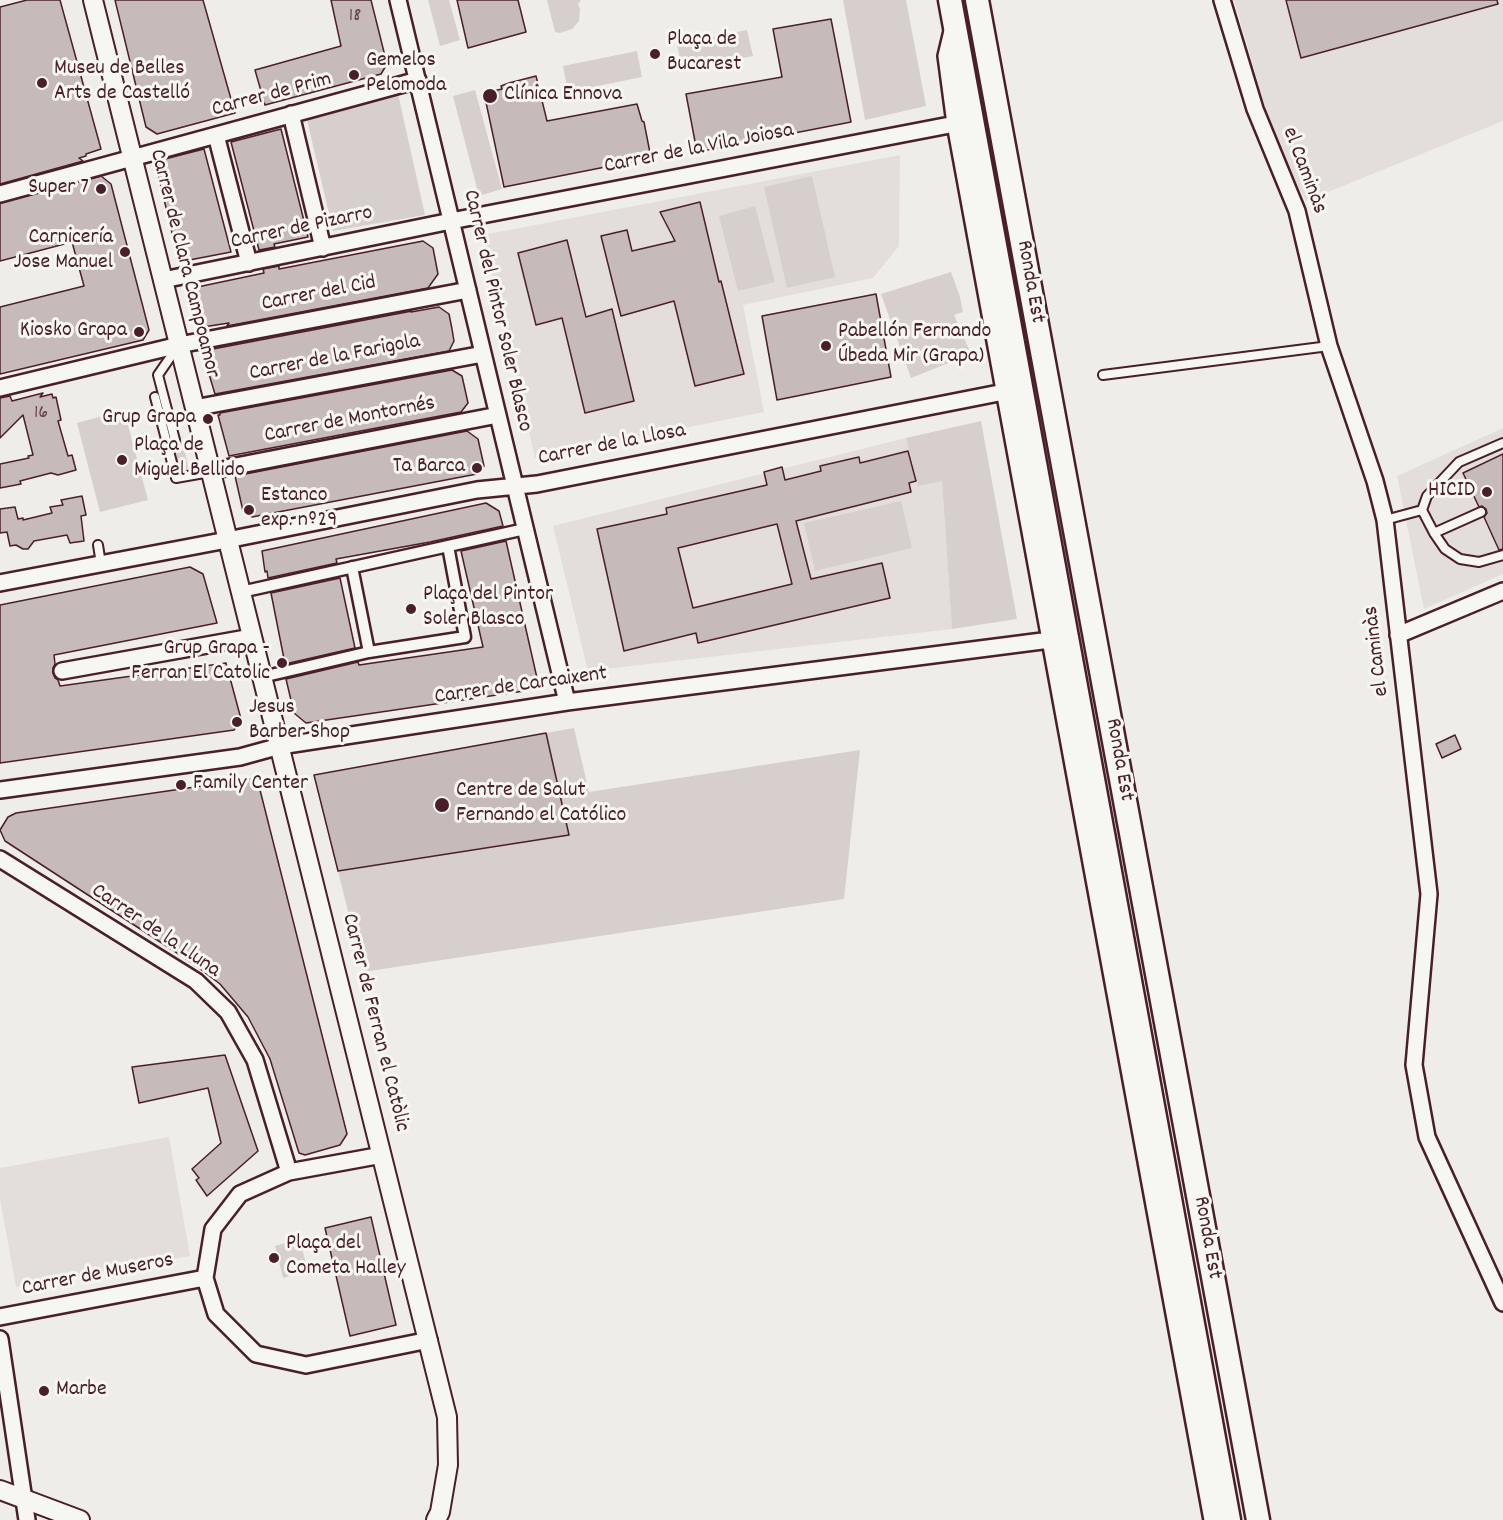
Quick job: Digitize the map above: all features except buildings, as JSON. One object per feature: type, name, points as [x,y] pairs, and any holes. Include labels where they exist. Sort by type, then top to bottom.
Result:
[{"type":"main road","name":"Ronda Est","points":[[950,0],[1229,1520]]},
{"type":"main road","name":"Ronda Est","points":[[977,0],[1258,1520]]},
{"type":"street","name":"Carrer de Clara Campoamor","points":[[93,0],[227,540]]},
{"type":"street","name":"Carrer del Pintor Soler Blasco","points":[[398,0],[567,702]]},
{"type":"street","name":"el Caminàs","points":[[1222,0],[1255,109],[1297,211],[1329,345],[1375,481],[1385,520],[1430,894],[1414,1065],[1427,1137],[1503,1303]]},
{"type":"street","name":"Ronda Est","points":[[954,22],[946,56],[955,124],[1212,1520]]},
{"type":"street","name":"Carrer de Prim","points":[[0,194],[418,80]]},
{"type":"street","points":[[291,114],[323,248]]},
{"type":"street","name":"Carrer de la Vila Joiosa","points":[[451,220],[955,124]]},
{"type":"street","points":[[216,135],[249,263]]},
{"type":"street","name":"Carrer de Pizarro","points":[[163,280],[451,220]]},
{"type":"street","name":"Carrer del Cid","points":[[0,388],[179,345],[468,290]]},
{"type":"street","name":"Carrer de la Farigola","points":[[194,408],[483,354]]},
{"type":"street","name":"Carrer de la Llosa","points":[[0,582],[477,490],[537,484],[1004,393]]},
{"type":"street","name":"Carrer de Montornés","points":[[210,471],[498,416]]},
{"type":"street","points":[[240,592],[525,529]]},
{"type":"street","name":"Carrer de Ferran el Catòlic","points":[[227,540],[447,1417],[448,1465],[440,1512],[436,1520]]},
{"type":"street","points":[[262,677],[369,652],[465,637],[448,546]]},
{"type":"street","points":[[352,567],[369,652]]},
{"type":"street","points":[[1398,635],[1503,591]]},
{"type":"street","points":[[63,670],[252,637]]},
{"type":"street","name":"Carrer de Carcaixent","points":[[1,792],[240,757],[280,746],[567,702],[1050,640]]},
{"type":"street","name":"Carrer de la Lluna","points":[[0,859],[196,981],[228,1012],[255,1060],[289,1172]]},
{"type":"street","points":[[381,1155],[289,1172],[240,1194],[213,1229],[205,1278],[216,1314],[256,1354],[306,1365],[429,1340]]},
{"type":"street","name":"Carrer de Museros","points":[[0,1317],[205,1278]]},
{"type":"street","points":[[0,1339],[27,1520]]},
{"type":"street","points":[[0,1490],[80,1520]]},
{"type":"lane","points":[[175,440],[158,375],[179,345]]},
{"type":"lane","points":[[1103,375],[1329,345]]},
{"type":"lane","points":[[155,397],[176,478],[210,471]]},
{"type":"lane","points":[[1503,443],[1460,462],[1426,496],[1422,510],[1445,549],[1460,559],[1479,562],[1503,555]]},
{"type":"lane","points":[[1385,520],[1422,510]]},
{"type":"lane","points":[[1434,533],[1481,512]]},
{"type":"lane","points":[[98,545],[101,564]]},
{"type":"shaded area","points":[[428,0],[449,0],[460,40],[440,46]]},
{"type":"shaded area","points":[[547,0],[581,0],[578,4],[579,21],[572,29],[560,33],[555,32]]},
{"type":"shaded area","points":[[843,0],[906,0],[926,106],[865,120]]},
{"type":"shaded area","points":[[1234,0],[1503,0],[1503,121],[1306,201],[1277,148]]},
{"type":"shaded area","points":[[747,30],[753,56],[682,70],[677,44]]},
{"type":"shaded area","points":[[637,51],[642,77],[568,92],[563,66]]},
{"type":"shaded area","points":[[475,90],[502,189],[479,196],[453,96]]},
{"type":"shaded area","points":[[398,94],[425,215],[333,231],[307,120]]},
{"type":"shaded area","points":[[900,155],[899,246],[873,278],[743,305],[764,412],[535,458],[483,235]]},
{"type":"shaded area","points":[[812,176],[835,277],[787,288],[764,187]]},
{"type":"shaded area","points":[[755,206],[775,282],[738,291],[719,216]]},
{"type":"shaded area","points":[[951,272],[963,312],[954,315],[971,354],[911,378],[881,294]]},
{"type":"shaded area","points":[[124,410],[148,500],[100,512],[77,423]]},
{"type":"shaded area","points":[[981,421],[1017,619],[952,629],[942,481],[918,486],[906,438]]},
{"type":"shaded area","name":"HICID","points":[[1503,428],[1503,574],[1424,609],[1397,476]]},
{"type":"shaded area","points":[[906,438],[918,486],[942,480],[952,629],[588,671],[553,526]]},
{"type":"shaded area","points":[[182,440],[188,466],[187,472],[178,468],[171,443]]},
{"type":"shaded area","points":[[901,501],[912,548],[815,571],[804,523]]},
{"type":"shaded area","points":[[574,728],[589,792],[860,750],[844,899],[363,972],[338,871],[569,835],[546,733]]},
{"type":"shaded area","points":[[169,1137],[190,1256],[16,1287],[0,1199],[0,1168]]},
{"type":"shaded area","points":[[292,1241],[295,1250],[302,1248],[306,1264],[303,1265],[305,1272],[283,1278],[275,1246]]},
{"type":"place","name":"Plaça de Bucarest","points":[[655,54]]},
{"type":"place","name":"Gemelos Pelomoda","points":[[354,75]]},
{"type":"place","name":"Museu de Belles Arts de Castelló","points":[[42,83]]},
{"type":"place","name":"Clínica Ennova","points":[[490,96]]},
{"type":"place","name":"Super 7","points":[[101,189]]},
{"type":"place","name":"Carnicería Jose Manuel","points":[[125,252]]},
{"type":"place","name":"Kiosko Grapa","points":[[139,332]]},
{"type":"place","name":"Pabellón Fernando Úbeda Mir (Grapa)","points":[[826,346]]},
{"type":"place","name":"Grup Grapa","points":[[208,419]]},
{"type":"place","name":"Plaça de Miguel Bellido","points":[[122,460]]},
{"type":"place","name":"Ta Barca","points":[[477,468]]},
{"type":"place","name":"HICID","points":[[1487,492]]},
{"type":"place","name":"Estanco exp. nº29","points":[[249,510]]},
{"type":"place","name":"Plaça del Pintor Soler Blasco","points":[[411,609]]},
{"type":"place","name":"Grup Grapa - Ferran El Catolic","points":[[282,663]]},
{"type":"place","name":"Jesus Barber Shop","points":[[237,722]]},
{"type":"place","name":"Family Center","points":[[181,785]]},
{"type":"place","name":"Centre de Salut Fernando el Católico","points":[[442,805]]},
{"type":"place","name":"Plaça del Cometa Halley","points":[[274,1258]]},
{"type":"place","name":"Marbe","points":[[44,1391]]}]
